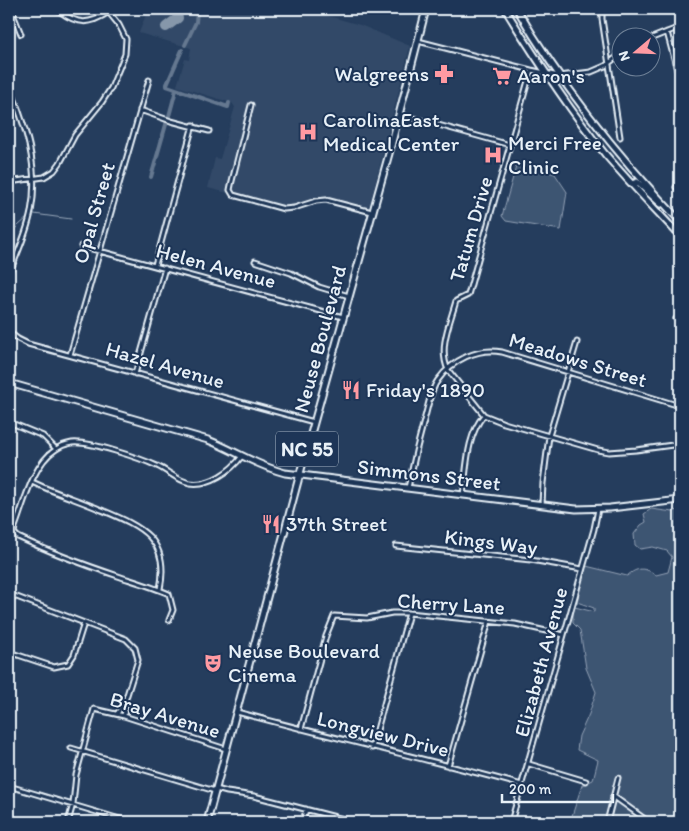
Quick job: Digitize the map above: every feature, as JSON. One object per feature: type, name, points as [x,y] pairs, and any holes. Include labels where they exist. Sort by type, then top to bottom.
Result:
[{"type":"main road","name":"Neuse Boulevard","points":[[207,822],[426,9]]},
{"type":"main road","points":[[505,9],[545,73],[585,128],[632,184],[680,236]]},
{"type":"main road","points":[[517,9],[559,76],[598,128],[622,158],[680,221]]},
{"type":"main road","points":[[632,184],[638,182],[654,199],[673,213]]},
{"type":"main road","name":"Simmons Street","points":[[9,383],[208,440],[272,469],[300,475],[576,509],[598,509],[680,500]]},
{"type":"street","points":[[11,9],[21,34]]},
{"type":"street","points":[[602,9],[620,137]]},
{"type":"street","points":[[9,182],[47,176],[57,168],[75,135],[102,102],[116,79],[125,54],[126,39],[108,10],[96,19],[86,22],[74,20],[59,11]]},
{"type":"street","points":[[662,34],[680,27]]},
{"type":"street","points":[[667,32],[680,81]]},
{"type":"street","points":[[418,41],[559,76],[592,72],[612,61]]},
{"type":"street","name":"Tatum Drive","points":[[448,370],[443,352],[456,301],[468,295],[532,70]]},
{"type":"street","name":"Opal Street","points":[[70,355],[149,80]]},
{"type":"street","points":[[9,84],[29,140],[34,178],[29,218],[9,274]]},
{"type":"street","points":[[251,105],[230,190],[233,195],[284,209],[326,200],[372,212]]},
{"type":"street","points":[[140,110],[209,131]]},
{"type":"street","points":[[399,114],[510,145]]},
{"type":"street","points":[[155,265],[193,125]]},
{"type":"street","name":"Helen Avenue","points":[[81,246],[344,317]]},
{"type":"street","points":[[255,261],[291,273],[319,287],[348,296]]},
{"type":"street","points":[[135,374],[165,268]]},
{"type":"street","name":"Hazel Avenue","points":[[9,332],[28,344],[315,422]]},
{"type":"street","points":[[542,505],[543,480],[549,436],[577,342]]},
{"type":"street","name":"Meadows Street","points":[[408,488],[413,461],[432,392],[437,381],[467,356],[491,351],[514,355],[680,406]]},
{"type":"street","points":[[448,370],[484,415],[549,436],[609,452],[680,444]]},
{"type":"street","points":[[463,496],[472,437],[478,422],[484,415]]},
{"type":"street","points":[[9,422],[43,436],[56,449]]},
{"type":"street","points":[[169,620],[173,610],[170,594],[18,537],[14,533],[32,482],[46,458],[63,445],[73,443],[83,443],[147,462],[189,483],[200,483],[228,472],[236,466],[243,456]]},
{"type":"street","points":[[32,482],[139,527],[156,546],[161,562],[160,589]]},
{"type":"street","name":"Elizabeth Avenue","points":[[511,822],[529,764],[598,509]]},
{"type":"street","name":"Kings Way","points":[[396,546],[531,560],[582,569]]},
{"type":"street","points":[[9,594],[126,639],[135,648],[138,660],[126,698],[124,716]]},
{"type":"street","name":"Cherry Lane","points":[[301,729],[326,636],[334,616],[367,618],[392,613],[409,613],[528,626],[564,635]]},
{"type":"street","points":[[372,748],[409,613]]},
{"type":"street","points":[[448,766],[489,621]]},
{"type":"street","points":[[9,652],[54,666],[68,664],[74,655],[84,623]]},
{"type":"street","points":[[117,714],[126,698]]},
{"type":"street","name":"Bray Avenue","points":[[82,752],[94,709],[124,716],[227,750]]},
{"type":"street","name":"Longview Drive","points":[[237,712],[522,785]]},
{"type":"street","points":[[71,748],[216,790],[306,809],[355,822]]},
{"type":"street","points":[[68,822],[82,752]]},
{"type":"street","points":[[529,764],[586,781]]},
{"type":"street","points":[[607,822],[618,778]]},
{"type":"street","points":[[9,786],[130,822]]},
{"type":"street","points":[[613,796],[649,822]]},
{"type":"street","points":[[303,822],[306,809]]},
{"type":"shaded area","name":"CarolinaEast Medical Center","points":[[148,9],[304,9],[360,25],[410,46],[369,208],[325,198],[286,207],[208,188],[215,158],[220,159],[235,107],[232,103],[177,86],[185,59],[189,60],[191,48],[139,33]]},
{"type":"shaded area","points":[[517,163],[555,174],[567,192],[561,230],[506,221],[502,216]]},
{"type":"shaded area","points":[[651,509],[673,512],[680,509],[680,822],[570,822],[582,785],[593,780],[598,760],[577,750],[579,736],[596,692],[586,668],[580,630],[573,623],[573,613],[575,607],[594,612],[594,608],[577,602],[586,566],[627,576],[641,569],[656,575],[668,572],[672,557],[667,551],[653,547],[640,549],[635,545],[634,534],[646,522],[644,514]]},
{"type":"waterway","points":[[185,45],[196,22],[197,11],[204,10]]},
{"type":"waterway","points":[[182,50],[167,86],[228,107],[229,103]]},
{"type":"waterway","points":[[169,116],[176,90]]},
{"type":"waterway","points":[[151,177],[167,121]]},
{"type":"waterway","points":[[34,214],[71,219]]},
{"type":"waterway","points":[[9,234],[27,218]]},
{"type":"taxiway","points":[[166,27],[178,18]]},
{"type":"place","name":"Walgreens","points":[[444,74]]},
{"type":"place","name":"Aaron's","points":[[502,76]]},
{"type":"place","name":"CarolinaEast Medical Center","points":[[308,132]]},
{"type":"place","name":"Merci Free Clinic","points":[[493,155]]},
{"type":"place","name":"Friday's 1890","points":[[351,390]]},
{"type":"place","name":"37th Street","points":[[271,524]]},
{"type":"place","name":"Neuse Boulevard Cinema","points":[[213,663]]}]
